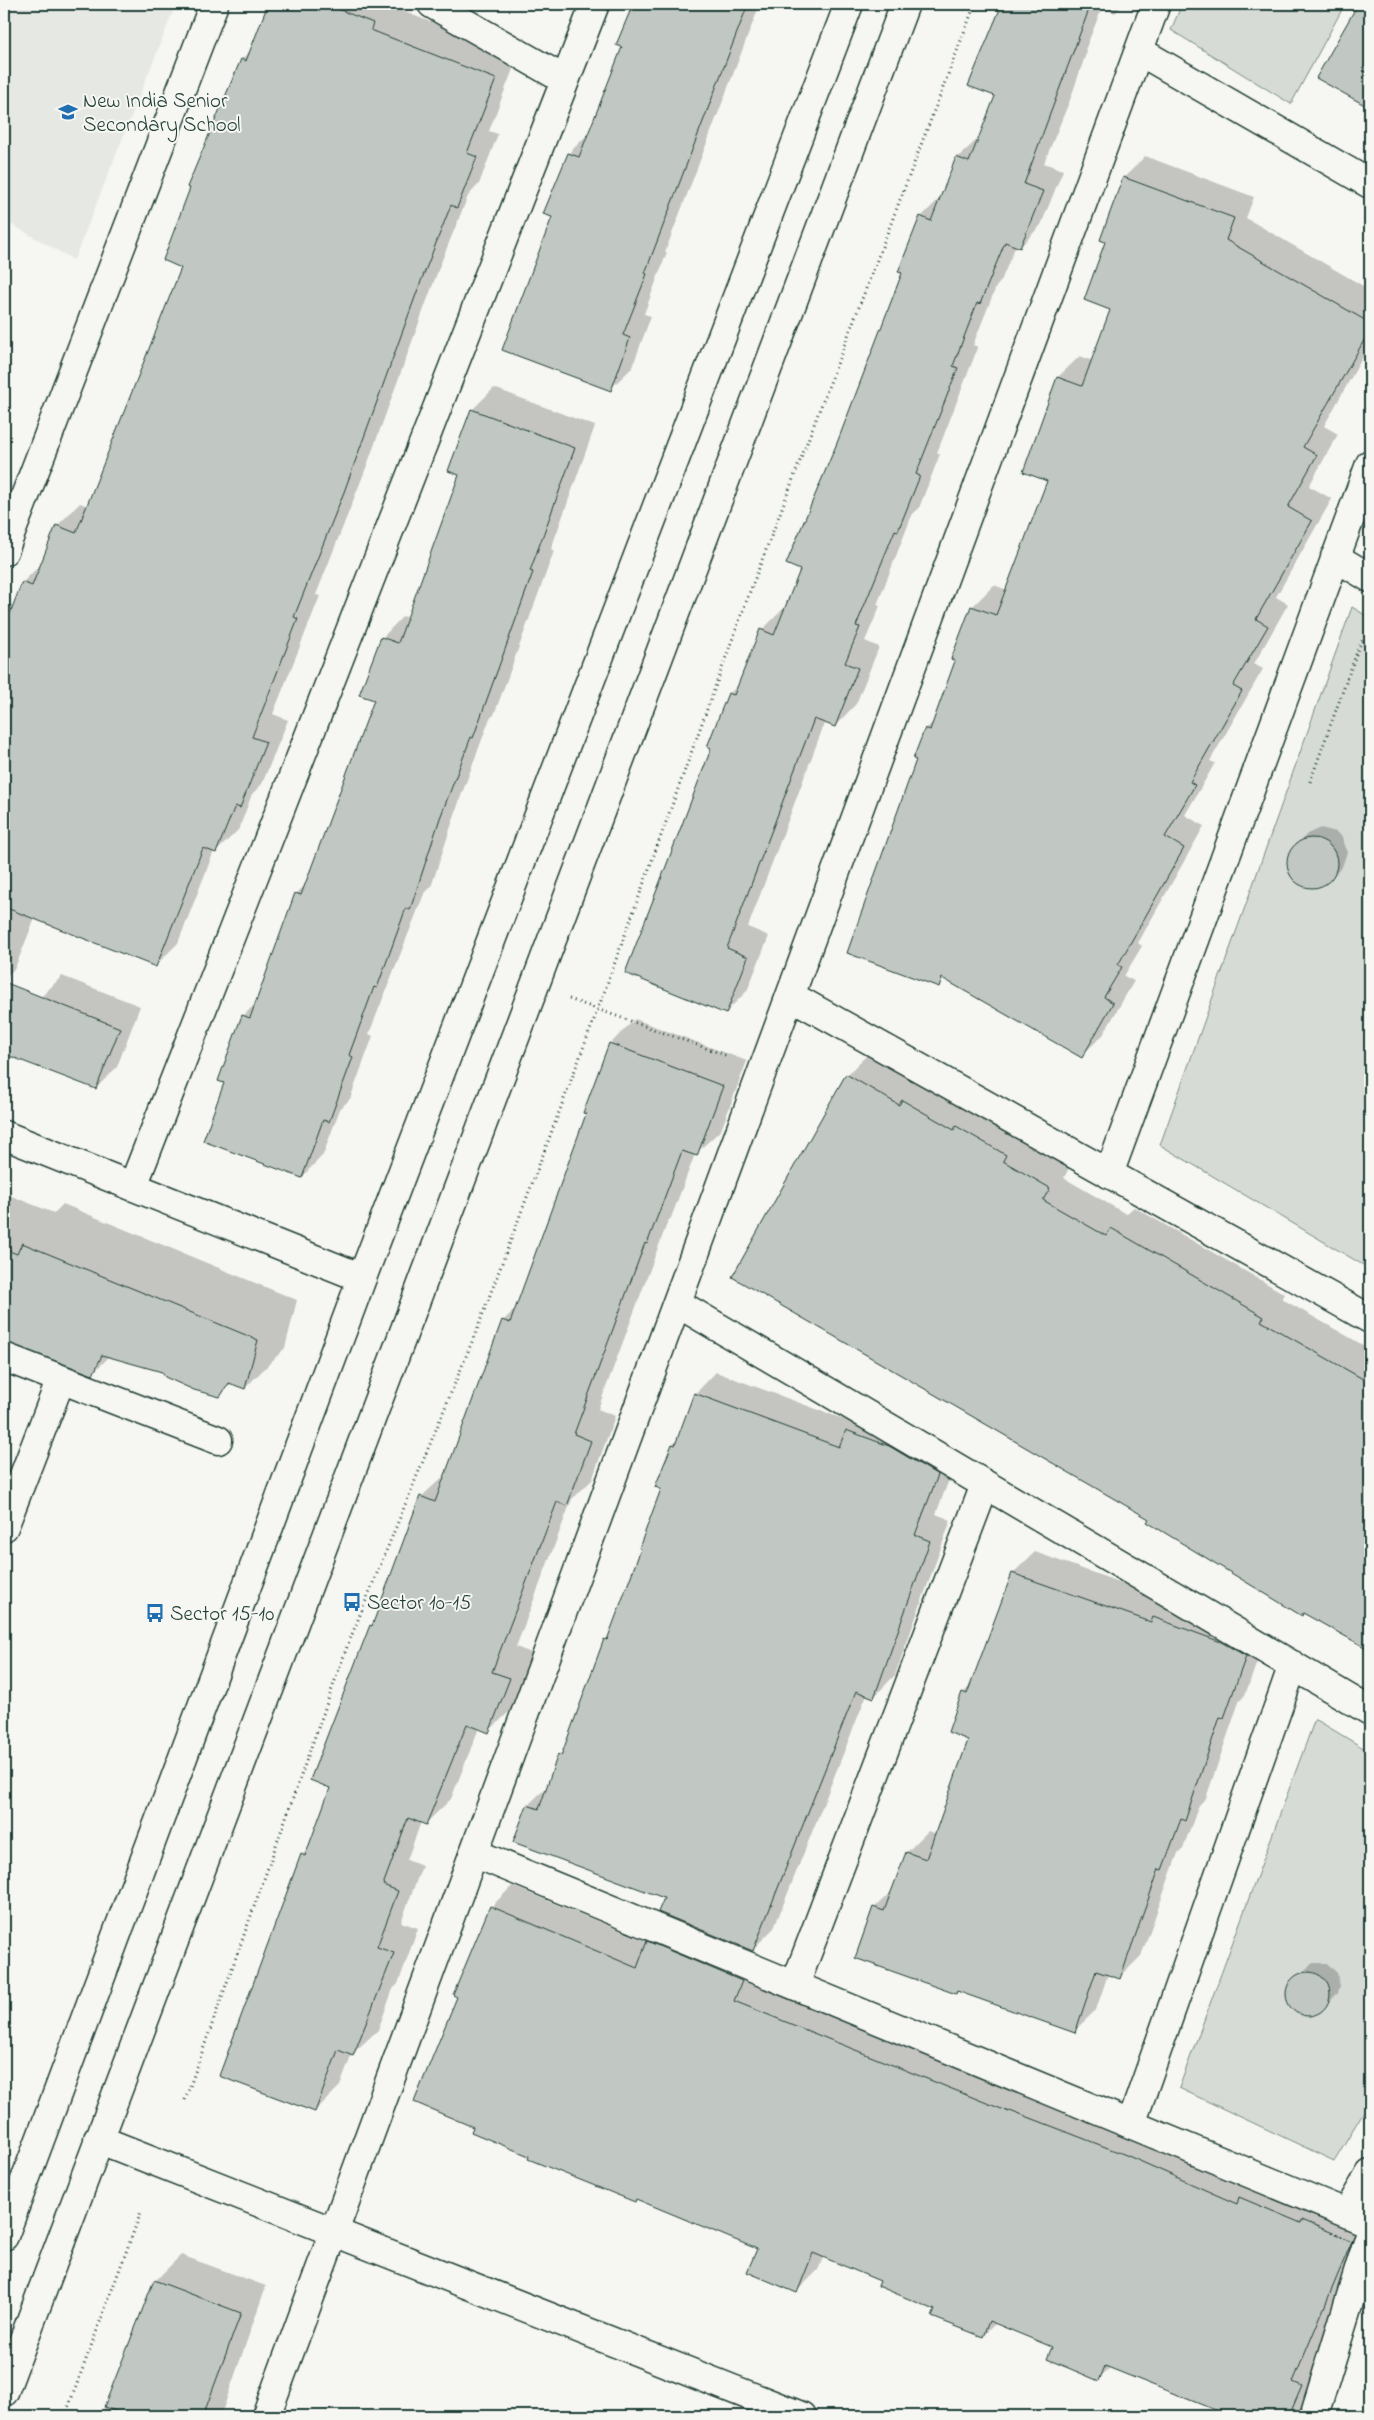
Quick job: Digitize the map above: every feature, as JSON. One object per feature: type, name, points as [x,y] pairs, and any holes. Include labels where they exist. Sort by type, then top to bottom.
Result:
[{"type":"street","points":[[4,551],[214,4]]},
{"type":"street","points":[[432,4],[564,80]]},
{"type":"street","points":[[132,1186],[595,4]]},
{"type":"street","points":[[4,2236],[362,1278],[849,4]]},
{"type":"street","points":[[4,2392],[905,4]]},
{"type":"street","points":[[266,2416],[1156,4]]},
{"type":"street","points":[[1139,51],[1370,184]]},
{"type":"street","points":[[1109,1174],[1370,464]]},
{"type":"street","points":[[1335,558],[1370,578]]},
{"type":"street","points":[[791,996],[1370,1320]]},
{"type":"street","points":[[4,1135],[362,1278]]},
{"type":"street","points":[[677,1303],[1370,1710]]},
{"type":"street","points":[[4,1357],[218,1440]]},
{"type":"street","points":[[4,1527],[60,1379]]},
{"type":"street","points":[[795,1985],[985,1485]]},
{"type":"street","points":[[1131,2124],[1293,1665]]},
{"type":"street","points":[[474,1853],[1358,2218],[1370,2174]]},
{"type":"street","points":[[98,2139],[801,2416]]},
{"type":"street","points":[[1314,2416],[1370,2234]]},
{"type":"path","points":[[185,2100],[348,1644],[476,1332],[598,1009],[746,602],[975,4]]},
{"type":"path","points":[[1310,782],[1358,649],[1364,638],[1370,635]]},
{"type":"path","points":[[566,998],[764,1068]]},
{"type":"path","points":[[65,2416],[141,2212]]},
{"type":"shaded area","name":"New India Senior Secondary School","points":[[4,4],[176,4],[74,260],[4,220]]},
{"type":"shaded area","points":[[1182,4],[1345,4],[1291,104],[1171,30]]},
{"type":"shaded area","points":[[1352,607],[1370,618],[1370,1269],[1160,1145]]},
{"type":"shaded area","points":[[1315,1719],[1370,1752],[1370,2101],[1334,2161],[1179,2088]]},
{"type":"building","points":[[268,4],[325,4],[373,23],[371,30],[496,79],[467,153],[477,157],[457,208],[451,205],[418,289],[344,492],[294,617],[298,619],[252,737],[266,742],[240,808],[235,806],[216,853],[203,848],[156,967],[4,907],[4,629],[22,582],[32,586],[56,525],[76,533],[181,268],[163,260],[190,188],[187,187],[241,59],[246,61]]},
{"type":"building","points":[[633,4],[748,4],[623,335],[630,338],[611,391],[502,350],[552,217],[543,214],[568,153],[579,157],[622,47],[616,45]]},
{"type":"building","points":[[1002,4],[1091,4],[1024,184],[1043,191],[1020,248],[1005,242],[980,304],[977,303],[953,366],[958,368],[916,474],[920,476],[898,531],[895,530],[856,626],[860,627],[845,663],[858,668],[835,727],[814,719],[727,948],[748,957],[726,1014],[625,973],[711,749],[707,747],[728,693],[734,695],[760,629],[774,635],[800,570],[786,564],[837,443],[902,273],[898,272],[920,216],[931,221],[956,157],[969,162],[995,96],[968,86]]},
{"type":"building","points":[[1358,4],[1370,4],[1370,108],[1316,78]]},
{"type":"building","points":[[1123,177],[1234,218],[1226,240],[1370,323],[1370,330],[1303,447],[1317,455],[1288,507],[1312,521],[1256,619],[1268,626],[1233,686],[1242,691],[1190,782],[1195,785],[1165,837],[1184,848],[1118,965],[1122,967],[1104,997],[1113,1003],[1082,1058],[942,978],[939,987],[847,953],[916,760],[913,759],[925,728],[930,730],[955,661],[951,659],[971,606],[996,615],[1047,481],[1023,472],[1057,377],[1082,386],[1110,310],[1084,300],[1105,242],[1100,240]]},
{"type":"building","points":[[471,409],[575,448],[530,571],[533,572],[473,738],[471,737],[440,818],[410,910],[406,908],[377,988],[374,987],[349,1055],[353,1057],[329,1122],[323,1120],[302,1178],[203,1141],[224,1083],[218,1081],[242,1015],[250,1018],[295,893],[301,895],[374,700],[359,695],[381,637],[398,643],[459,475],[448,471]]},
{"type":"building","points":[[1312,838],[1322,840],[1330,845],[1335,853],[1337,863],[1335,873],[1330,881],[1322,886],[1312,888],[1302,886],[1294,881],[1289,873],[1287,863],[1289,853],[1294,845],[1302,840]]},
{"type":"building","points":[[4,982],[120,1028],[96,1089],[4,1054]]},
{"type":"building","points":[[609,1043],[723,1086],[697,1156],[682,1151],[647,1244],[645,1243],[574,1434],[591,1441],[567,1506],[557,1502],[492,1672],[510,1678],[489,1733],[467,1724],[426,1825],[408,1818],[383,1885],[398,1891],[377,1947],[394,1953],[353,2056],[338,2050],[315,2112],[219,2076],[301,1854],[305,1856],[330,1788],[310,1780],[370,1625],[372,1626],[420,1496],[435,1502],[502,1320],[510,1323],[586,1114],[583,1113]]},
{"type":"building","points":[[846,1074],[899,1105],[902,1100],[954,1130],[956,1126],[1006,1155],[1003,1161],[1050,1188],[1043,1200],[1106,1236],[1111,1228],[1264,1317],[1261,1321],[1370,1383],[1370,1650],[1303,1613],[1302,1616],[1147,1522],[1149,1519],[732,1277]]},
{"type":"building","points":[[22,1243],[258,1340],[245,1389],[229,1383],[220,1397],[194,1390],[165,1377],[162,1372],[102,1355],[93,1375],[4,1342],[4,1249],[17,1254]]},
{"type":"building","points":[[694,1393],[839,1447],[846,1430],[889,1446],[938,1475],[915,1535],[930,1541],[874,1698],[856,1691],[753,1951],[658,1912],[664,1898],[513,1842],[527,1805],[539,1809],[558,1754],[561,1756],[604,1639],[607,1640],[641,1549],[639,1548],[661,1489],[655,1487],[672,1444],[675,1445]]},
{"type":"building","points":[[1012,1573],[1151,1622],[1153,1617],[1221,1642],[1246,1656],[1224,1718],[1220,1717],[1185,1821],[1181,1819],[1162,1870],[1159,1869],[1120,1979],[1096,1971],[1075,2033],[957,1991],[956,1994],[855,1958],[873,1907],[884,1911],[906,1852],[926,1859],[968,1740],[948,1732],[962,1692],[967,1694]]},
{"type":"building","points":[[490,1906],[637,1968],[647,1941],[742,1981],[734,2001],[1009,2112],[1010,2110],[1126,2155],[1237,2204],[1239,2197],[1301,2223],[1302,2220],[1352,2241],[1293,2382],[1302,2386],[1289,2416],[1230,2416],[1105,2366],[1099,2381],[1047,2359],[1052,2347],[989,2321],[983,2337],[932,2317],[935,2310],[878,2286],[880,2281],[813,2253],[797,2293],[747,2272],[757,2249],[636,2199],[635,2202],[528,2159],[529,2156],[471,2132],[473,2127],[414,2102],[457,1997],[453,1995]]},
{"type":"building","points":[[1304,1972],[1312,1972],[1324,1978],[1330,1994],[1324,2010],[1312,2016],[1304,2016],[1292,2010],[1286,1998],[1286,1990],[1292,1978]]},
{"type":"building","points":[[154,2280],[241,2313],[203,2416],[130,2416],[104,2407]]},
{"type":"place","name":"New India Senior Secondary School","points":[[68,112]]},
{"type":"place","name":"Sector 10-15","points":[[352,1602]]},
{"type":"place","name":"Sector 15-10","points":[[155,1613]]}]
